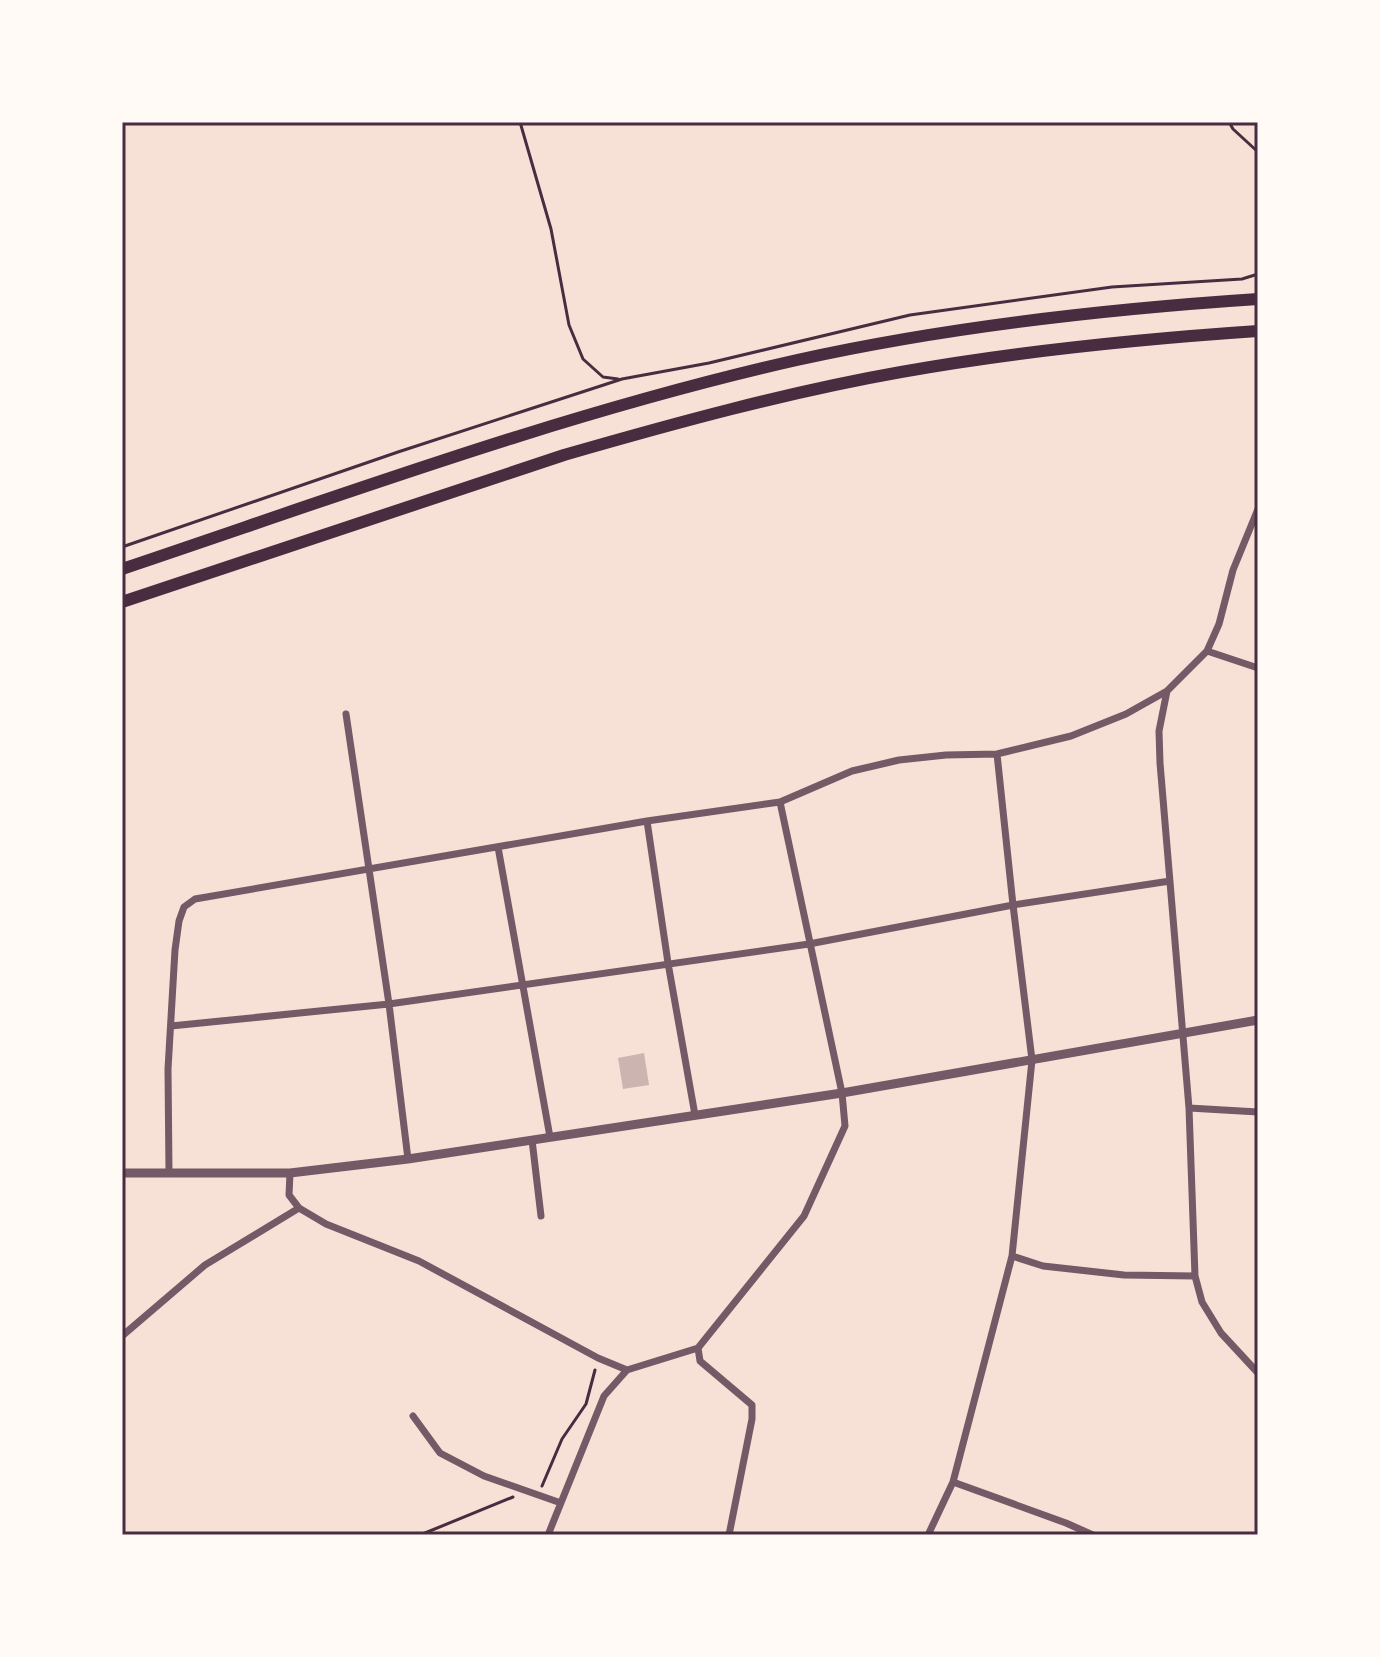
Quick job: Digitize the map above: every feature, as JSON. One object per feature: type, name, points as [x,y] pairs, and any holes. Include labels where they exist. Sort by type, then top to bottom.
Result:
[{"type":"highway","points":[[122,569],[525,434],[651,397],[784,364],[1003,324],[1258,299]]},
{"type":"highway","points":[[122,602],[497,476],[740,407],[901,372],[1125,342],[1258,331]]},
{"type":"street","points":[[169,1173],[168,1069],[175,950],[184,907],[195,899],[647,821],[780,802],[852,771],[899,760],[997,754],[1071,736],[1126,714],[1167,691],[1207,651],[1219,624],[1233,570],[1258,509]]},
{"type":"street","points":[[1207,651],[1258,668]]},
{"type":"street","points":[[1167,691],[1159,731],[1160,763],[1189,1108],[1195,1276],[1202,1302],[1221,1333],[1258,1373]]},
{"type":"street","points":[[346,714],[389,1004],[408,1159]]},
{"type":"street","points":[[928,1535],[953,1482],[1012,1256],[1032,1060],[997,754]]},
{"type":"street","points":[[548,1535],[604,1396],[627,1370],[698,1348],[804,1216],[845,1126],[842,1093],[780,802]]},
{"type":"street","points":[[647,821],[695,1115]]},
{"type":"street","points":[[498,847],[550,1137]]},
{"type":"street","points":[[171,1026],[389,1004],[809,944],[1013,905],[1170,881]]},
{"type":"street","points":[[122,1173],[290,1173],[408,1159],[842,1093],[1258,1020]]},
{"type":"street","points":[[1189,1108],[1258,1112]]},
{"type":"street","points":[[532,1140],[541,1216]]},
{"type":"street","points":[[290,1173],[289,1195],[299,1208],[326,1224],[419,1261],[598,1358],[627,1370]]},
{"type":"street","points":[[122,1336],[205,1265],[299,1208]]},
{"type":"street","points":[[1012,1256],[1043,1266],[1124,1275],[1195,1276]]},
{"type":"street","points":[[698,1348],[700,1361],[752,1405],[752,1419],[729,1535]]},
{"type":"street","points":[[413,1416],[440,1453],[484,1476],[561,1503]]},
{"type":"street","points":[[953,1482],[1093,1535]]},
{"type":"path","points":[[520,122],[551,229],[569,325],[583,359],[603,377],[622,379]]},
{"type":"path","points":[[1229,122],[1258,152]]},
{"type":"path","points":[[420,1535],[542,1486],[562,1439],[586,1404],[598,1358]]},
{"type":"building","points":[[644,1053],[649,1085],[623,1089],[618,1058]]}]
